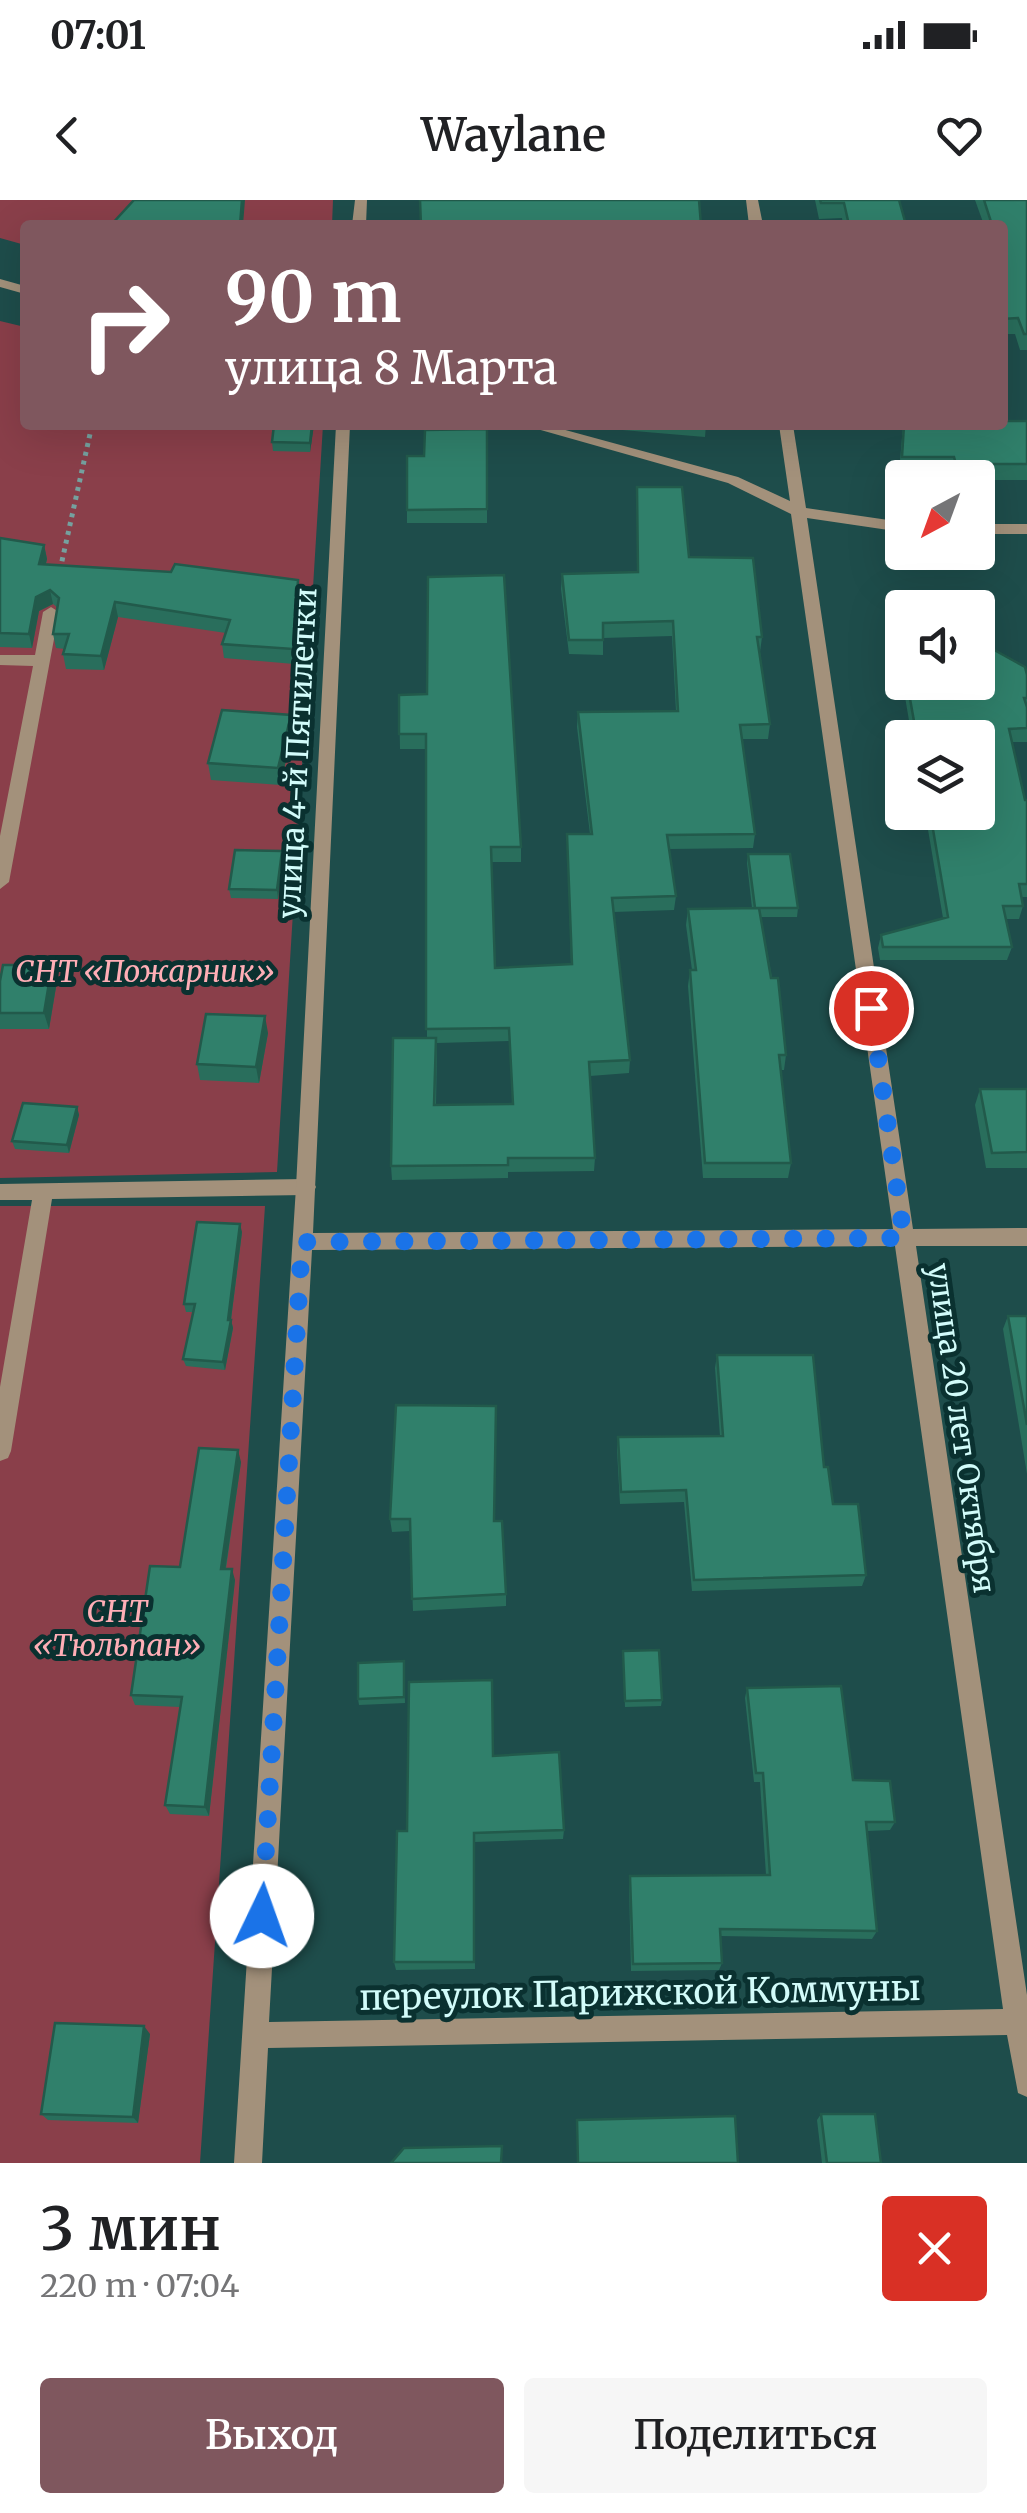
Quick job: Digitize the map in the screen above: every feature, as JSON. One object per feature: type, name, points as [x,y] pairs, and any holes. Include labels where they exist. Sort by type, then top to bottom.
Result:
[{"type":"street","name":"улица 4-й Пятилетки","points":[[248,2163],[306,1186],[343,430]]},
{"type":"street","points":[[548,430],[733,480],[800,512],[885,524]]},
{"type":"street","name":"улица 20 лет Октября","points":[[787,430],[1022,2022],[1027,2084]]},
{"type":"street","points":[[995,530],[1027,529]]},
{"type":"street","points":[[0,882],[51,612]]},
{"type":"street","points":[[0,660],[41,661]]},
{"type":"street","points":[[0,1192],[306,1186]]},
{"type":"street","points":[[0,1451],[43,1193]]},
{"type":"street","points":[[302,1242],[1027,1237]]},
{"type":"street","name":"переулок Парижской Коммуны","points":[[255,2035],[1022,2022]]},
{"type":"path","points":[[51,612],[91,430]]},
{"type":"green space","points":[[0,200],[333,200],[332,220],[20,220],[20,244],[0,238]]},
{"type":"green space","name":"СНТ «Пожарник»","points":[[0,321],[20,326],[20,430],[323,430],[277,1172],[0,1178]]},
{"type":"green space","name":"СНТ «Тюльпан»","points":[[0,1206],[265,1206],[200,2163],[0,2163]]},
{"type":"building","points":[[134,200],[242,200],[240,220],[116,220]]},
{"type":"building","points":[[420,200],[699,200],[701,220],[421,220]]},
{"type":"building","points":[[820,200],[899,200],[905,220],[848,220],[844,203]]},
{"type":"building","points":[[984,200],[1027,200],[1027,334],[1018,318],[1008,319],[1008,220],[990,220]]},
{"type":"building","points":[[1008,421],[1027,421],[1027,464],[995,464],[995,460],[902,457],[904,430],[1008,430]]},
{"type":"building","points":[[273,430],[311,430],[310,443],[272,442]]},
{"type":"building","points":[[425,430],[487,430],[487,509],[407,510],[407,456],[424,456]]},
{"type":"building","points":[[637,487],[682,487],[689,557],[753,558],[762,637],[757,637],[770,724],[740,725],[755,834],[667,835],[676,896],[612,898],[630,1060],[589,1062],[595,1158],[508,1158],[508,1165],[391,1166],[393,1038],[436,1038],[434,1105],[513,1104],[509,1028],[426,1029],[426,734],[399,734],[399,695],[427,694],[428,577],[504,575],[521,847],[491,847],[495,968],[572,964],[567,834],[592,834],[578,712],[678,711],[673,621],[603,623],[603,640],[569,640],[562,574],[638,572]]},
{"type":"building","points":[[0,538],[44,545],[39,564],[171,572],[175,564],[298,580],[293,649],[222,644],[230,620],[115,602],[101,656],[63,654],[69,634],[53,634],[59,598],[50,590],[36,597],[29,634],[0,633]]},
{"type":"building","points":[[995,650],[1025,667],[1027,728],[1009,729],[1027,800],[1027,884],[1019,884],[1023,906],[1003,906],[1012,947],[883,947],[881,935],[948,917],[933,830],[995,830],[995,720],[914,720],[910,700],[995,700]]},
{"type":"building","points":[[222,710],[291,715],[278,768],[208,763]]},
{"type":"building","points":[[235,850],[282,851],[277,890],[229,889]]},
{"type":"building","points":[[748,854],[790,854],[798,908],[755,908]]},
{"type":"building","points":[[759,908],[771,978],[778,978],[786,1055],[779,1055],[791,1163],[705,1163],[690,970],[696,970],[688,909]]},
{"type":"building","points":[[3,965],[52,965],[44,1013],[0,1013]]},
{"type":"building","points":[[206,1014],[265,1016],[256,1067],[197,1064]]},
{"type":"building","points":[[980,1089],[1027,1089],[1027,1152],[992,1153]]},
{"type":"building","points":[[23,1103],[77,1107],[67,1145],[12,1141]]},
{"type":"building","points":[[197,1222],[240,1224],[223,1362],[183,1359],[195,1304],[184,1304]]},
{"type":"building","points":[[1008,1316],[1027,1316],[1027,1425]]},
{"type":"building","points":[[717,1355],[813,1355],[824,1467],[828,1467],[833,1504],[858,1504],[866,1575],[694,1580],[686,1490],[621,1492],[618,1437],[723,1436]]},
{"type":"building","points":[[396,1405],[496,1406],[494,1521],[502,1521],[506,1594],[412,1599],[410,1519],[390,1519]]},
{"type":"building","points":[[199,1448],[238,1450],[221,1569],[232,1569],[205,1807],[165,1805],[182,1697],[131,1695],[150,1566],[180,1567]]},
{"type":"building","points":[[659,1650],[662,1700],[625,1701],[623,1651]]},
{"type":"building","points":[[404,1661],[404,1697],[358,1699],[358,1663]]},
{"type":"building","points":[[492,1680],[493,1756],[559,1752],[564,1830],[474,1833],[474,1962],[394,1962],[397,1831],[407,1831],[409,1682]]},
{"type":"building","points":[[841,1686],[853,1780],[890,1781],[895,1822],[866,1822],[877,1931],[720,1929],[722,1963],[633,1964],[630,1876],[770,1875],[763,1773],[756,1773],[747,1688]]},
{"type":"building","points":[[55,2023],[144,2026],[133,2117],[41,2114]]},
{"type":"building","points":[[821,2114],[875,2114],[881,2163],[827,2163]]},
{"type":"building","points":[[735,2116],[738,2163],[578,2163],[577,2120]]},
{"type":"building","points":[[502,2146],[501,2163],[391,2163],[404,2148]]},
{"type":"route","points":[[262,1916],[302,1242],[904,1238],[871,1008]]}]
